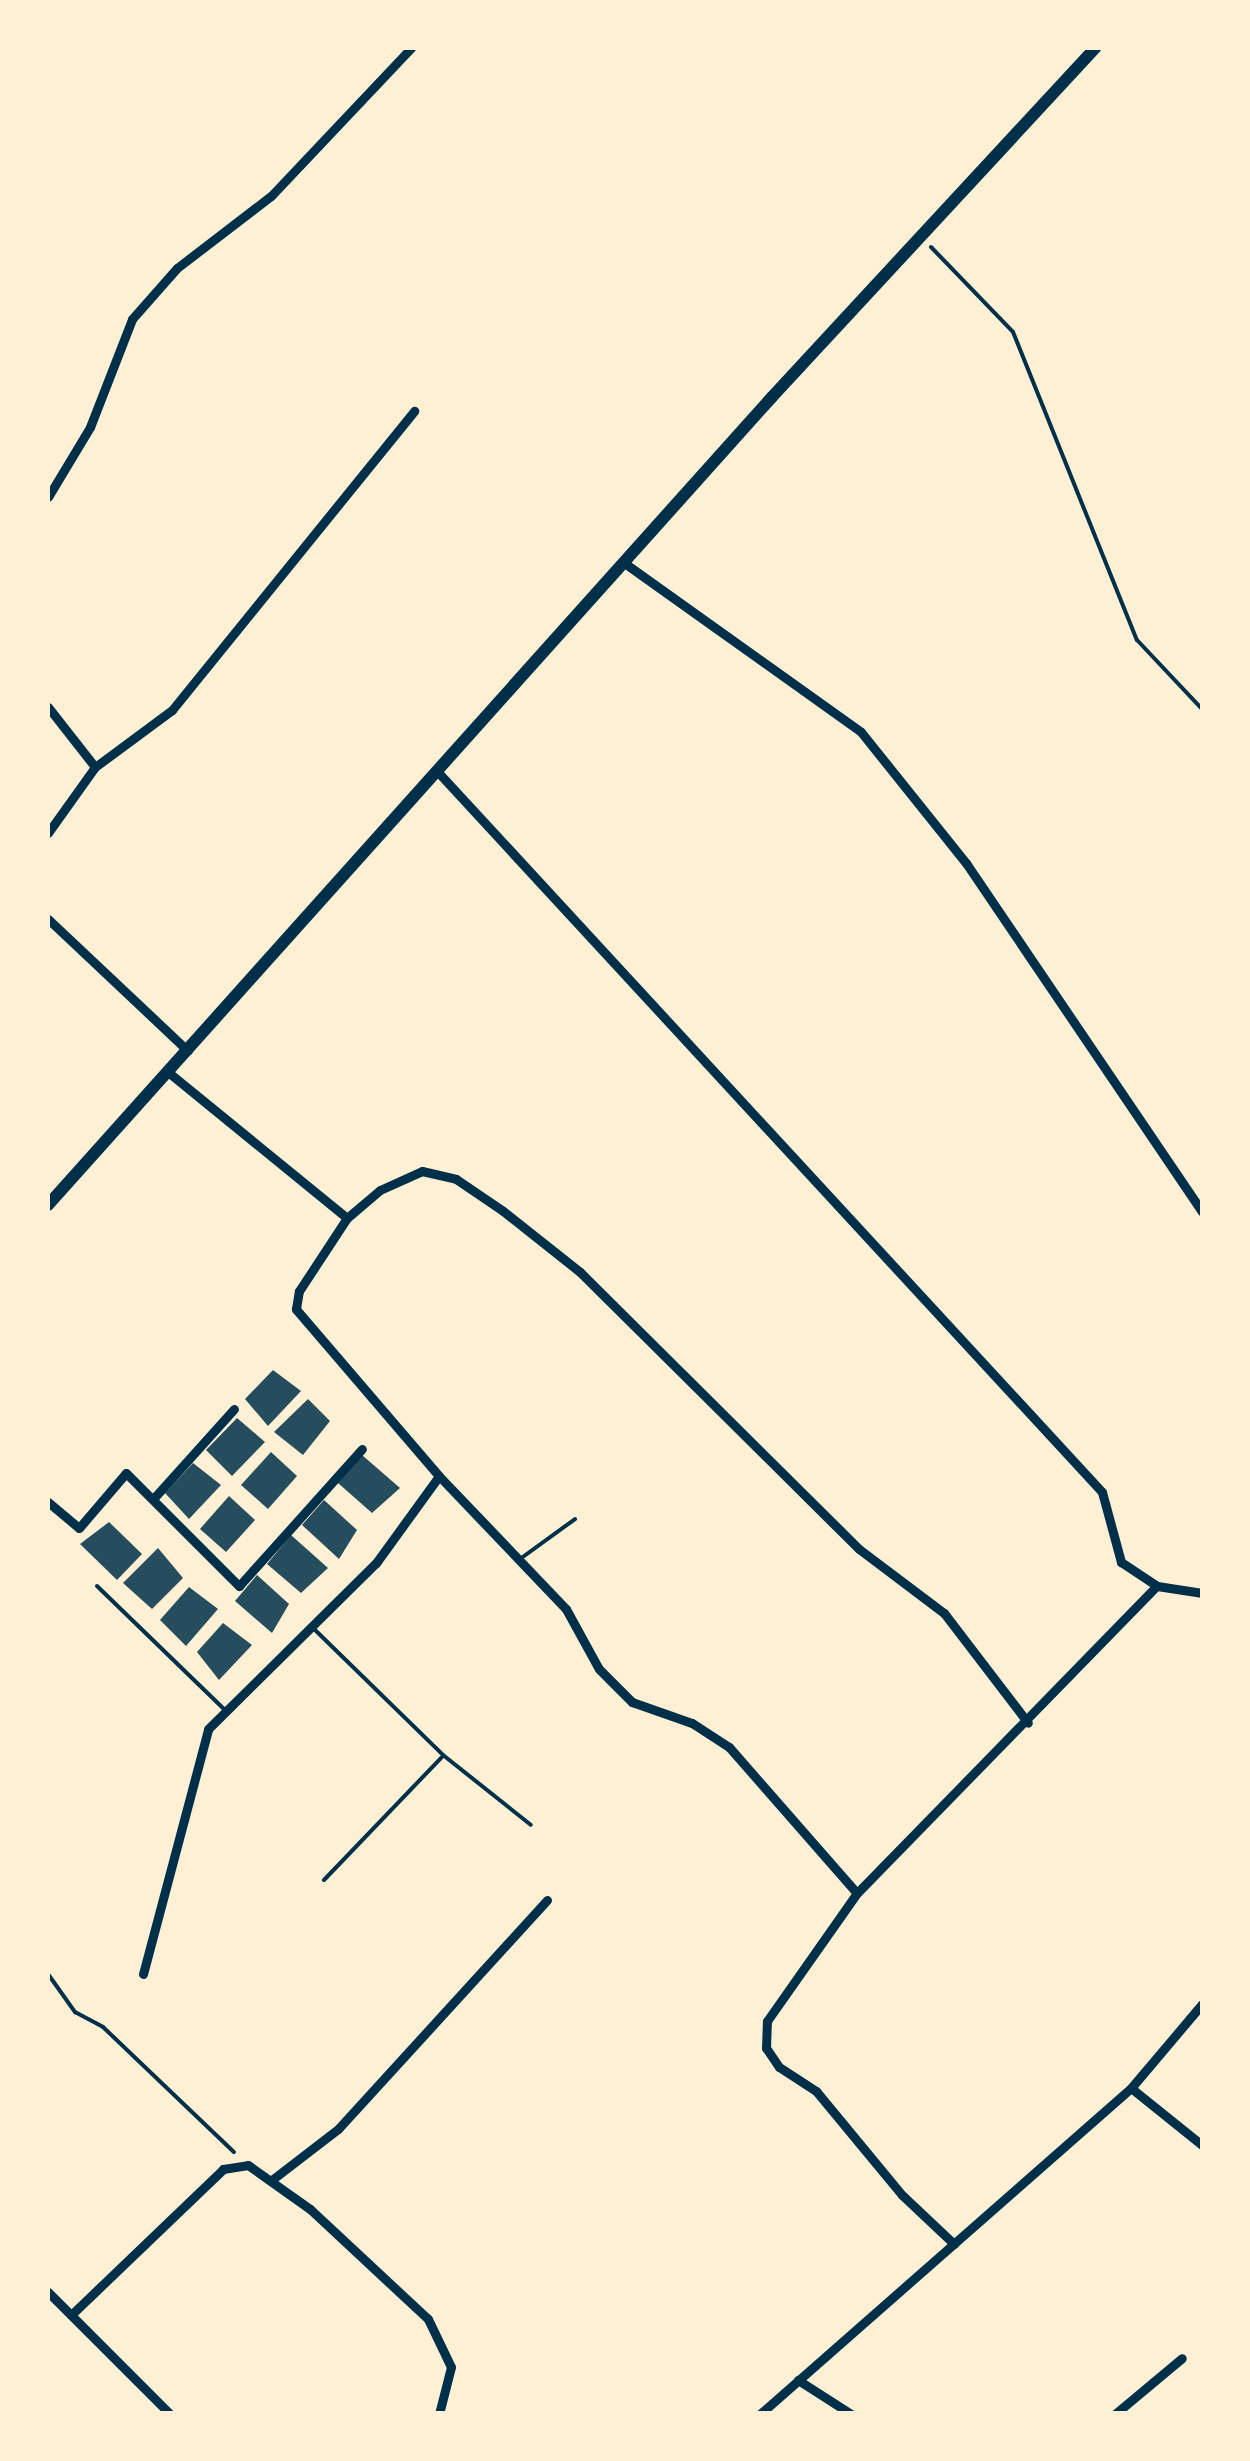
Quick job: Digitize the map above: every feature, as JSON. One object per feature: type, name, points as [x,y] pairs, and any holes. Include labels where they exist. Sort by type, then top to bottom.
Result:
[{"type":"main road","points":[[48,1205],[623,562],[1095,48]]},
{"type":"street","points":[[48,497],[90,428],[132,319],[177,268],[271,196],[411,48]]},
{"type":"street","points":[[48,834],[95,767],[172,710],[414,411]]},
{"type":"street","points":[[623,562],[861,732],[966,862],[1202,1212]]},
{"type":"street","points":[[48,707],[95,767]]},
{"type":"street","points":[[436,770],[1102,1492],[1121,1562],[1156,1586],[1202,1593]]},
{"type":"street","points":[[48,919],[188,1051]]},
{"type":"street","points":[[168,1072],[347,1218]]},
{"type":"street","points":[[856,1894],[730,1747],[692,1723],[632,1702],[599,1668],[566,1609],[439,1476],[296,1309],[299,1291],[347,1218],[380,1190],[422,1171],[456,1180],[503,1211],[580,1272],[859,1549],[944,1613],[1028,1723]]},
{"type":"street","points":[[153,1500],[234,1409]]},
{"type":"street","points":[[48,1502],[80,1528],[126,1473],[240,1586],[362,1450]]},
{"type":"street","points":[[143,1974],[190,1809],[193,1776],[208,1729],[376,1563],[439,1476]]},
{"type":"street","points":[[954,2244],[902,2195],[816,2091],[779,2067],[766,2048],[767,2021],[778,2000],[856,1894],[978,1762],[1028,1723],[1156,1586]]},
{"type":"street","points":[[273,2179],[338,2129],[547,1900]]},
{"type":"street","points":[[760,2414],[1130,2088],[1202,2004]]},
{"type":"street","points":[[1130,2088],[1202,2145]]},
{"type":"street","points":[[71,2315],[224,2168],[248,2165],[273,2179],[428,2319],[451,2367],[439,2414]]},
{"type":"street","points":[[48,2292],[170,2414]]},
{"type":"street","points":[[1115,2414],[1182,2358]]},
{"type":"street","points":[[798,2380],[851,2414]]},
{"type":"lane","points":[[520,1559],[575,1520]]},
{"type":"lane","points":[[97,1586],[226,1711]]},
{"type":"lane","points":[[312,1626],[443,1756],[531,1825]]},
{"type":"lane","points":[[324,1880],[443,1756]]},
{"type":"path","points":[[920,236],[1013,332],[1137,640],[1202,709]]},
{"type":"path","points":[[48,1974],[75,2012],[103,2027],[248,2165]]},
{"type":"building","points":[[273,1370],[301,1391],[268,1426],[245,1399]]},
{"type":"building","points":[[308,1399],[330,1421],[303,1455],[274,1432]]},
{"type":"building","points":[[237,1418],[265,1442],[232,1476],[206,1450]]},
{"type":"building","points":[[271,1452],[297,1476],[268,1509],[241,1485]]},
{"type":"building","points":[[362,1455],[400,1488],[372,1513],[338,1483]]},
{"type":"building","points":[[193,1463],[221,1485],[189,1519],[165,1493]]},
{"type":"building","points":[[229,1496],[255,1520],[226,1552],[200,1529]]},
{"type":"building","points":[[324,1500],[357,1530],[339,1559],[302,1525]]},
{"type":"building","points":[[109,1522],[142,1554],[117,1580],[80,1544]]},
{"type":"building","points":[[291,1535],[328,1568],[301,1593],[267,1564]]},
{"type":"building","points":[[158,1548],[183,1578],[152,1609],[123,1583]]},
{"type":"building","points":[[257,1575],[289,1604],[272,1633],[235,1601]]},
{"type":"building","points":[[189,1587],[218,1609],[186,1646],[160,1620]]},
{"type":"building","points":[[223,1623],[252,1645],[219,1680],[197,1652]]}]
